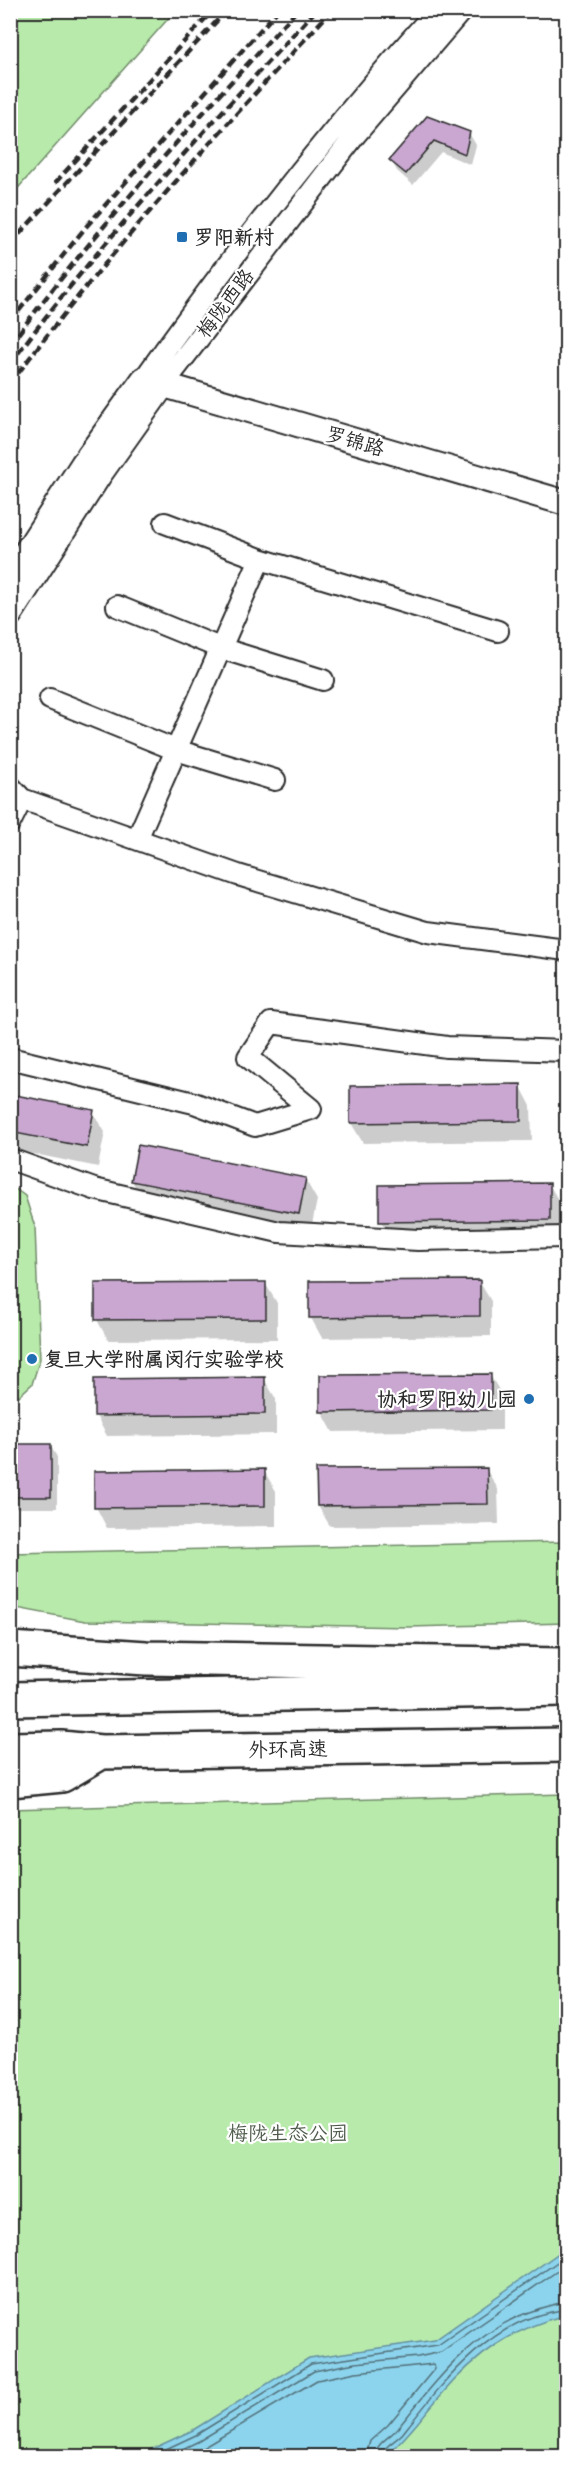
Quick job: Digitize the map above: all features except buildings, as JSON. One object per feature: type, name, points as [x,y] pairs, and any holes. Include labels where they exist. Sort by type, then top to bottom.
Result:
[{"type":"highway","points":[[10,1649],[146,1658],[562,1665],[567,1667]]},
{"type":"highway","points":[[10,1699],[567,1689]]},
{"type":"highway","name":"外环高速","points":[[10,1749],[61,1748],[101,1752],[567,1745]]},
{"type":"highway","points":[[10,1780],[62,1775],[101,1752]]},
{"type":"street","name":"梅陇西路","points":[[10,614],[99,475],[153,382],[307,166],[437,10]]},
{"type":"street","name":"梅陇西路","points":[[10,577],[83,464],[356,134],[462,10]]},
{"type":"street","name":"罗锦路","points":[[153,382],[567,503]]},
{"type":"street","points":[[165,524],[260,559],[498,631]]},
{"type":"street","points":[[136,839],[260,559]]},
{"type":"street","points":[[117,606],[220,648],[323,680]]},
{"type":"street","points":[[50,699],[176,750],[274,780]]},
{"type":"street","points":[[10,824],[16,793],[238,875],[428,932],[567,950]]},
{"type":"street","points":[[10,1058],[194,1103],[255,1126],[311,1109],[248,1057],[271,1023],[447,1047],[567,1051]]},
{"type":"street","points":[[10,1159],[94,1189],[279,1232],[418,1240],[567,1238]]},
{"type":"green space","points":[[10,11],[175,11],[11,196]]},
{"type":"green space","points":[[11,1186],[25,1196],[35,1227],[40,1359],[32,1384],[11,1403]]},
{"type":"green space","points":[[566,1542],[566,1623],[409,1627],[85,1621],[11,1607],[11,1553]]},
{"type":"green space","name":"梅陇生态公园","points":[[566,1794],[566,2456],[11,2456],[10,1809]]},
{"type":"water","points":[[566,2248],[566,2315],[547,2320],[512,2335],[482,2355],[454,2380],[386,2456],[137,2456],[193,2430],[309,2358],[435,2340]]},
{"type":"railway","points":[[55,183],[213,10]]},
{"type":"railway","points":[[10,244],[227,10]]},
{"type":"railway","points":[[10,322],[85,228],[278,10]]},
{"type":"railway","points":[[10,345],[113,215],[297,10]]},
{"type":"railway","points":[[10,364],[120,227],[197,139],[316,10]]},
{"type":"railway","points":[[10,384],[86,286],[126,239],[207,146],[332,10]]},
{"type":"place","name":"罗阳新村","points":[[182,237]]},
{"type":"place","name":"复旦大学附属闵行实验学校","points":[[32,1359]]},
{"type":"place","name":"协和罗阳幼儿园","points":[[529,1399]]}]
